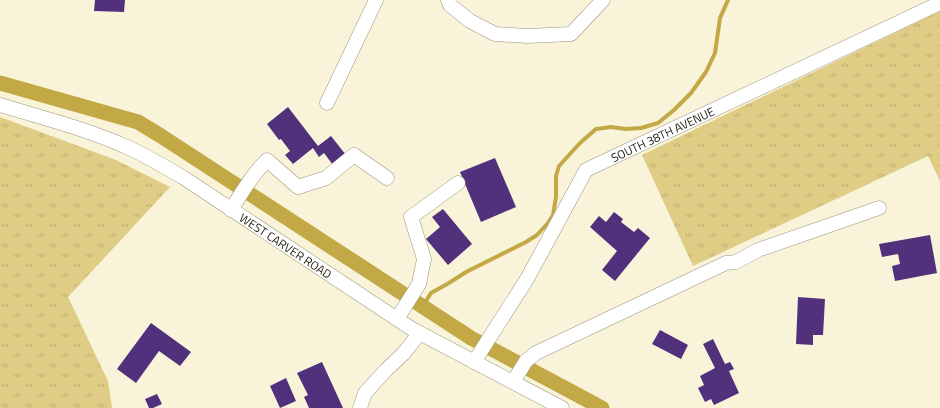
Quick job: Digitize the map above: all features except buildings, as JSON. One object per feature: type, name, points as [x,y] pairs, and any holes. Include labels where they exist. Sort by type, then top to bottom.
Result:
[{"type":"street","points":[[327,103],[376,0]]},
{"type":"street","points":[[448,0],[450,5],[470,21],[495,34],[528,36],[571,34],[603,0]]},
{"type":"street","name":"SOUTH 38TH AVENUE","points":[[477,358],[527,279],[586,170],[940,3]]},
{"type":"street","name":"WEST CARVER ROAD","points":[[0,105],[58,122],[127,147],[184,178],[231,210],[400,313],[420,333],[477,358],[512,382],[562,408]]},
{"type":"street","points":[[231,210],[255,172],[267,160],[298,187],[326,178],[354,155],[387,178]]},
{"type":"street","points":[[400,313],[419,284],[424,259],[410,218],[458,183]]},
{"type":"street","points":[[512,382],[523,365],[536,353],[567,337],[726,263],[736,262],[758,250],[879,208]]},
{"type":"street","points":[[360,408],[365,393],[403,354],[420,333]]},
{"type":"green space","points":[[940,11],[940,181],[928,156],[693,266],[642,155]]},
{"type":"green space","points":[[0,117],[116,160],[170,187],[68,297],[108,381],[112,408],[0,408]]},
{"type":"waterway","points":[[423,306],[431,293],[466,272],[537,235],[553,215],[556,197],[556,176],[559,166],[580,143],[596,129],[611,127],[626,129],[641,128],[658,123],[691,93],[706,72],[715,53],[720,18],[728,0]]},
{"type":"waterway","points":[[0,83],[138,122],[471,338],[602,408]]}]
